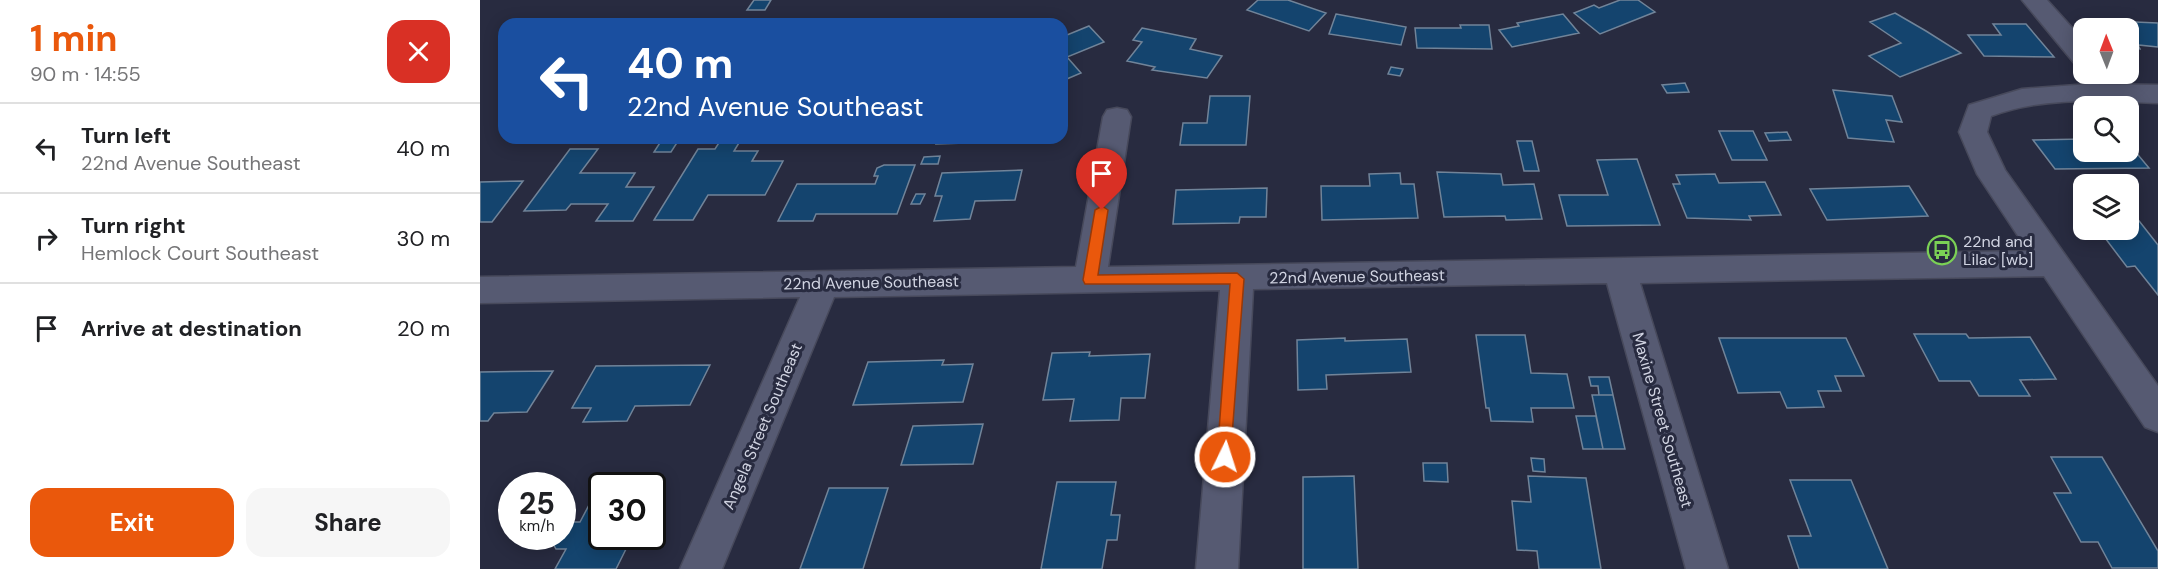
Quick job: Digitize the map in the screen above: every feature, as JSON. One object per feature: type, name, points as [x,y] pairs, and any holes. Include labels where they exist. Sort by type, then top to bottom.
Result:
[{"type":"street","points":[[2034,0],[2073,45]]},
{"type":"street","points":[[2158,93],[2102,87],[2002,100],[1979,111],[1973,132],[1992,174],[2158,416]]},
{"type":"street","points":[[1090,280],[1117,117]]},
{"type":"street","name":"22nd Avenue Southeast","points":[[480,290],[823,283],[1237,279],[2054,263]]},
{"type":"street","name":"Maxine Street Southeast","points":[[1620,271],[1707,569]]},
{"type":"street","points":[[1217,569],[1237,279]]},
{"type":"street","name":"Angela Street Southeast","points":[[701,569],[823,283]]},
{"type":"building","points":[[754,0],[771,0],[765,10],[747,10]]},
{"type":"building","points":[[1258,0],[1288,0],[1326,13],[1309,31],[1247,10]]},
{"type":"building","points":[[1620,0],[1638,0],[1655,12],[1600,34],[1574,13],[1594,5],[1599,8]]},
{"type":"building","points":[[1895,13],[1961,53],[1900,77],[1869,56],[1901,43],[1870,22]]},
{"type":"building","points":[[1336,14],[1406,27],[1401,45],[1329,34]]},
{"type":"building","points":[[1563,14],[1579,33],[1512,47],[1499,30],[1519,26],[1517,23]]},
{"type":"building","points":[[2139,22],[2158,23],[2158,47],[2139,45]]},
{"type":"building","points":[[1993,24],[2026,24],[2054,57],[1984,56],[1968,35],[2001,35]]},
{"type":"building","points":[[1460,25],[1489,25],[1492,49],[1417,48],[1415,28],[1461,28]]},
{"type":"building","points":[[1089,26],[1104,42],[1068,57],[1068,35]]},
{"type":"building","points":[[1142,28],[1196,39],[1190,49],[1222,56],[1207,78],[1152,70],[1155,67],[1127,61],[1142,42],[1133,40]]},
{"type":"building","points":[[1068,58],[1081,73],[1068,78]]},
{"type":"building","points":[[1391,67],[1403,69],[1400,76],[1388,74]]},
{"type":"building","points":[[1685,83],[1689,92],[1667,93],[1662,85]]},
{"type":"building","points":[[1833,90],[1892,96],[1902,122],[1886,120],[1894,142],[1848,138]]},
{"type":"building","points":[[1210,96],[1250,96],[1246,145],[1180,145],[1183,123],[1207,123]]},
{"type":"building","points":[[1719,131],[1753,131],[1767,160],[1732,160]]},
{"type":"building","points":[[1787,132],[1791,140],[1769,141],[1765,133]]},
{"type":"building","points":[[2073,139],[2073,162],[2139,162],[2139,156],[2149,168],[2055,169],[2033,140]]},
{"type":"building","points":[[1517,141],[1532,141],[1539,171],[1524,171]]},
{"type":"building","points":[[659,144],[676,144],[671,152],[654,152]]},
{"type":"building","points":[[718,144],[738,144],[734,151],[758,151],[752,161],[783,161],[765,195],[708,195],[693,220],[654,220],[698,149],[715,149]]},
{"type":"building","points":[[570,149],[598,149],[580,173],[635,173],[626,187],[654,187],[633,221],[596,221],[608,204],[571,204],[566,210],[524,211]]},
{"type":"building","points":[[940,156],[938,164],[921,164],[924,157]]},
{"type":"building","points":[[1637,159],[1660,225],[1567,226],[1559,195],[1608,195],[1597,160]]},
{"type":"building","points":[[884,165],[915,165],[897,214],[816,214],[813,221],[778,221],[797,184],[875,184],[878,176],[874,176],[877,168]]},
{"type":"building","points":[[1022,170],[1015,200],[975,201],[970,219],[934,221],[942,196],[935,196],[942,173]]},
{"type":"building","points":[[1437,172],[1501,174],[1503,185],[1534,184],[1542,219],[1506,220],[1505,216],[1444,217]]},
{"type":"building","points":[[1400,173],[1401,184],[1414,184],[1418,218],[1322,220],[1321,186],[1370,186],[1369,174]]},
{"type":"building","points":[[1715,174],[1719,183],[1765,182],[1781,215],[1749,216],[1751,220],[1687,218],[1673,184],[1680,184],[1676,175]]},
{"type":"building","points":[[523,181],[492,222],[480,222],[480,182]]},
{"type":"building","points":[[1909,186],[1928,216],[1827,220],[1810,189]]},
{"type":"building","points":[[1267,188],[1266,217],[1240,217],[1239,223],[1173,224],[1176,190]]},
{"type":"building","points":[[916,194],[925,194],[920,204],[911,204]]},
{"type":"building","points":[[2139,221],[2158,245],[2158,295],[2135,266],[2127,267],[2107,240],[2139,240]]},
{"type":"building","points":[[1914,334],[1966,334],[1969,338],[2030,337],[2056,379],[2020,380],[2030,396],[1979,396],[1970,381],[1939,381]]},
{"type":"building","points":[[1476,335],[1525,335],[1531,373],[1567,374],[1574,408],[1531,408],[1533,422],[1491,421],[1489,408],[1486,408]]},
{"type":"building","points":[[1345,338],[1345,341],[1407,339],[1411,372],[1326,375],[1327,389],[1298,390],[1297,340]]},
{"type":"building","points":[[1719,338],[1846,338],[1864,376],[1835,376],[1841,391],[1818,391],[1824,407],[1787,408],[1780,392],[1738,393]]},
{"type":"building","points":[[1090,352],[1089,356],[1150,354],[1145,398],[1121,398],[1119,420],[1070,421],[1074,399],[1043,400],[1052,353]]},
{"type":"building","points":[[944,360],[942,365],[973,364],[963,402],[853,405],[868,362]]},
{"type":"building","points":[[710,365],[690,405],[635,406],[627,421],[583,422],[591,408],[572,408],[596,366]]},
{"type":"building","points":[[553,371],[527,412],[494,413],[488,421],[480,421],[480,372]]},
{"type":"building","points":[[1589,377],[1609,377],[1613,395],[1599,395],[1598,386],[1591,386]]},
{"type":"building","points":[[1592,395],[1613,395],[1625,449],[1603,449]]},
{"type":"building","points":[[1576,416],[1596,416],[1603,449],[1583,449]]},
{"type":"building","points":[[983,424],[973,464],[901,465],[913,426]]},
{"type":"building","points":[[2051,457],[2102,457],[2158,551],[2158,568],[2112,568],[2098,542],[2081,542],[2054,493],[2071,493]]},
{"type":"building","points":[[1531,458],[1544,459],[1545,472],[1533,471]]},
{"type":"building","points":[[1423,463],[1447,463],[1448,482],[1424,481]]},
{"type":"building","points":[[1354,476],[1358,569],[1303,569],[1303,477]]},
{"type":"building","points":[[1528,476],[1586,478],[1601,569],[1539,569],[1537,551],[1517,550],[1512,501],[1531,502]]},
{"type":"building","points":[[1790,480],[1851,480],[1888,569],[1799,569],[1788,536],[1811,536]]},
{"type":"building","points":[[1057,482],[1116,482],[1111,515],[1120,515],[1117,540],[1107,540],[1102,569],[1041,569]]},
{"type":"building","points":[[829,488],[888,488],[863,569],[800,569]]},
{"type":"building","points":[[588,507],[588,550],[626,550],[616,569],[555,569],[565,550],[576,550],[576,522],[580,522]]},
{"type":"place","name":"22nd and Lilac [wb]","points":[[1942,250]]},
{"type":"route","points":[[1102,210],[1090,280],[1237,279],[1225,457]]}]
